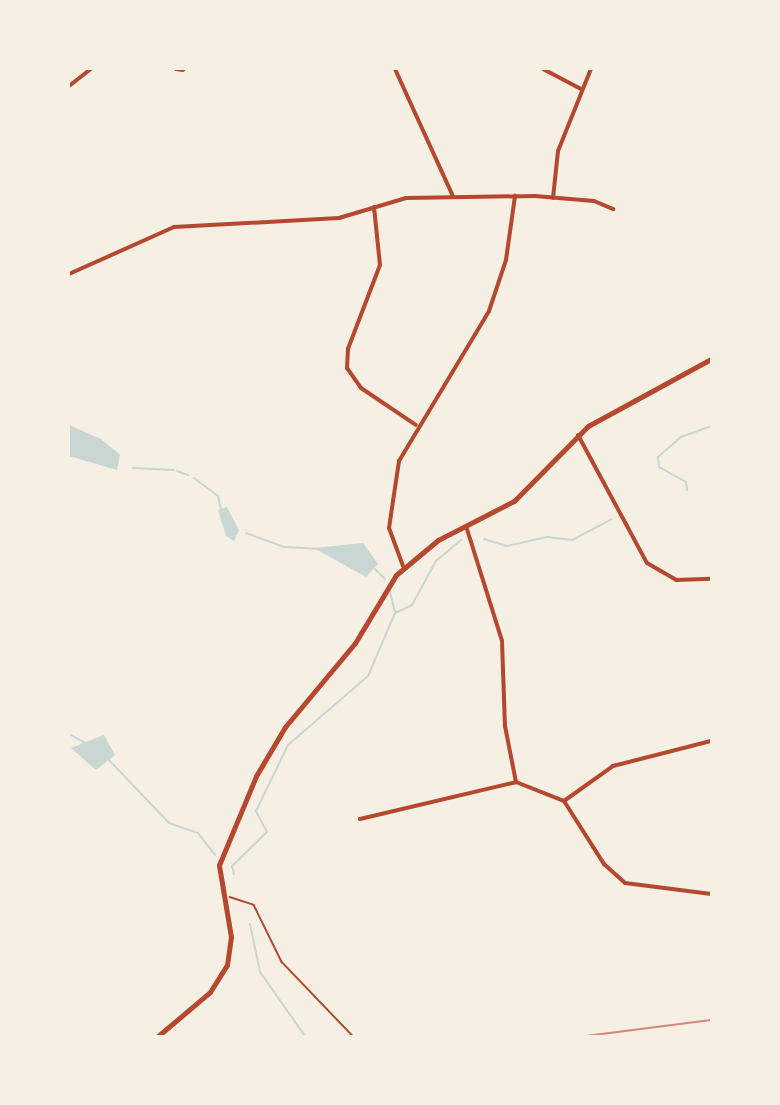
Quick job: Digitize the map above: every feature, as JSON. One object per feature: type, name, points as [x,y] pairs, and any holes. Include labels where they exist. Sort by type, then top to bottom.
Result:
[{"type":"main road","points":[[158,1036],[207,995],[223,973],[231,937],[223,898],[223,846],[264,760],[343,660],[404,566],[466,526],[514,501],[578,434],[711,359]]},
{"type":"street","points":[[69,86],[91,69]]},
{"type":"street","points":[[176,69],[183,70]]},
{"type":"street","points":[[395,69],[453,196]]},
{"type":"street","points":[[543,69],[580,89]]},
{"type":"street","points":[[553,198],[558,150],[580,89],[591,69]]},
{"type":"street","points":[[404,566],[391,544],[390,498],[416,425],[489,310],[506,260],[515,196]]},
{"type":"street","points":[[69,274],[185,225],[329,219],[406,198],[515,196],[553,198],[594,201],[613,209]]},
{"type":"street","points":[[374,207],[382,240],[380,265],[348,348],[348,368],[361,388],[416,425]]},
{"type":"street","points":[[578,434],[647,563],[676,580],[711,579]]},
{"type":"street","points":[[466,526],[502,641],[506,726],[516,782]]},
{"type":"street","points":[[564,801],[613,765],[711,741]]},
{"type":"street","points":[[360,819],[516,782],[564,801],[604,864],[625,883],[711,894]]},
{"type":"path","points":[[223,898],[250,900],[282,962],[353,1036]]},
{"type":"shaded area","points":[[69,425],[101,439],[120,455],[117,470],[69,456]]},
{"type":"shaded area","points":[[227,507],[239,530],[234,541],[226,536],[218,510]]},
{"type":"shaded area","points":[[363,543],[378,564],[366,577],[314,548]]},
{"type":"shaded area","points":[[104,735],[115,755],[96,770],[71,748]]},
{"type":"waterway","points":[[687,490],[686,482],[659,467],[658,457],[681,437],[711,426]]},
{"type":"waterway","points":[[133,468],[174,470]]},
{"type":"waterway","points":[[177,471],[188,475]]},
{"type":"waterway","points":[[194,478],[218,496],[221,510]]},
{"type":"waterway","points":[[484,539],[507,546],[547,537],[572,540],[612,519]]},
{"type":"waterway","points":[[246,533],[284,547],[317,549]]},
{"type":"waterway","points":[[395,613],[412,605],[436,561],[461,540]]},
{"type":"waterway","points":[[375,569],[385,579]]},
{"type":"waterway","points":[[234,874],[232,866],[267,832],[256,811],[288,745],[368,676],[395,613],[390,592]]},
{"type":"waterway","points":[[69,734],[87,744]]},
{"type":"waterway","points":[[109,760],[169,823],[198,833],[215,855]]},
{"type":"waterway","points":[[250,924],[260,972],[305,1036]]},
{"type":"railway","points":[[586,1036],[711,1020]]}]
